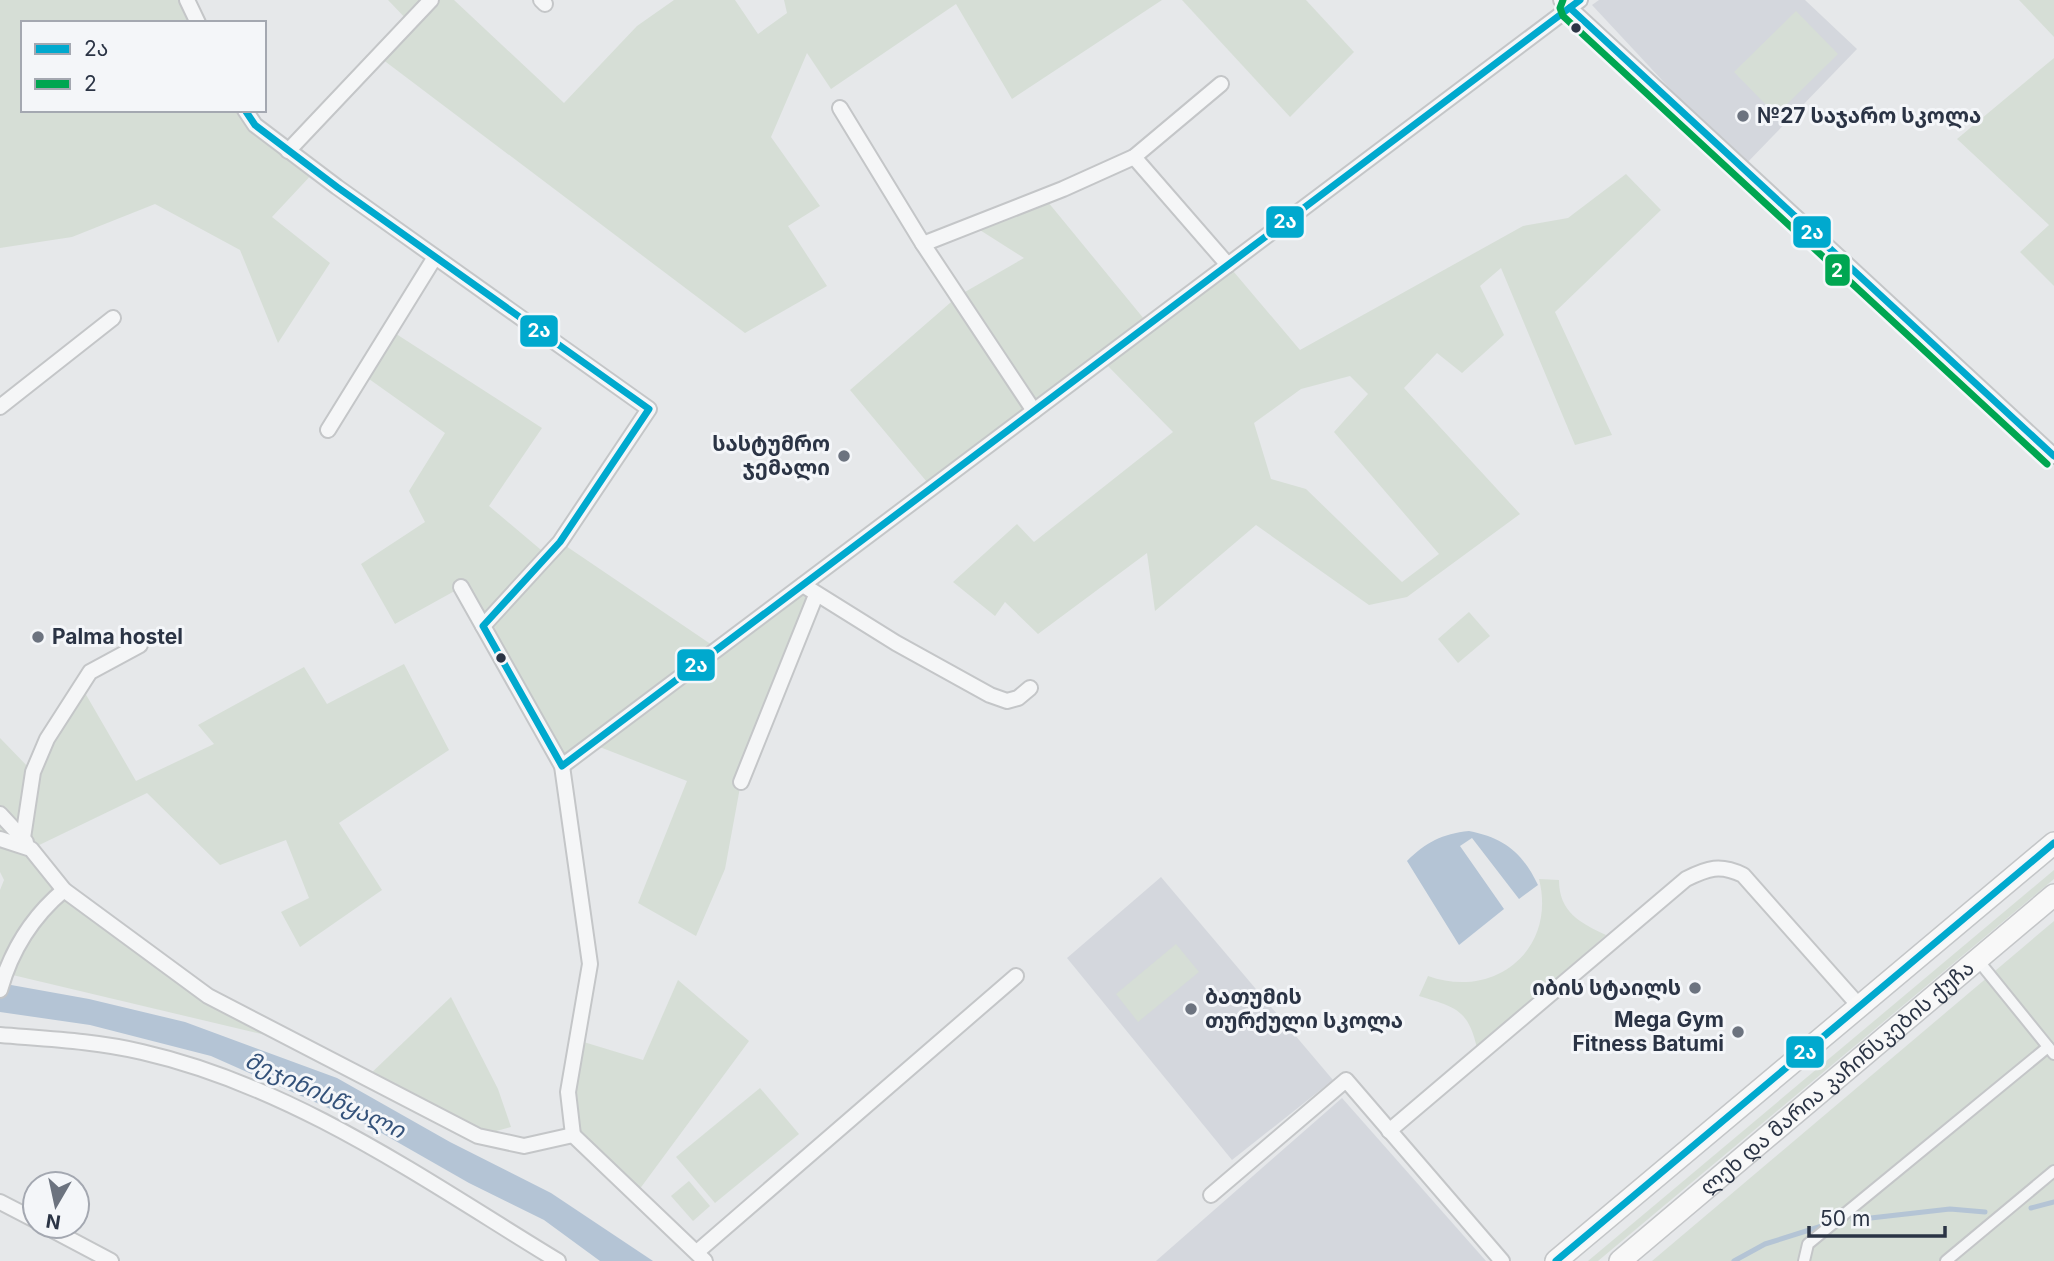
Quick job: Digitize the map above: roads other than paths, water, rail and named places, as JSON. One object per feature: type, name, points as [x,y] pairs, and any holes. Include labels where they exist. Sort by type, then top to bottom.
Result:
[{"type":"main road","name":"ლეხ და მარია კაჩინსკების ქუჩა","points":[[1556,1261],[1861,1008],[2054,843]]},
{"type":"main road","name":"ლეხ და მარია კაჩინსკების ქუჩა","points":[[1631,1258],[2054,895]]},
{"type":"street","points":[[187,0],[197,21]]},
{"type":"street","points":[[288,151],[431,0]]},
{"type":"street","points":[[562,766],[1228,265],[1570,3],[2054,456]]},
{"type":"street","points":[[923,244],[1134,158],[1221,84]]},
{"type":"street","points":[[840,108],[923,244],[1034,411]]},
{"type":"street","points":[[246,112],[255,125],[288,151],[649,409],[560,542],[483,626]]},
{"type":"street","points":[[1134,158],[1228,265]]},
{"type":"street","points":[[328,430],[435,257]]},
{"type":"street","points":[[0,407],[113,318]]},
{"type":"street","points":[[803,585],[990,695],[1007,701],[1018,698],[1030,688]]},
{"type":"street","points":[[461,587],[562,766],[590,964],[568,1092],[573,1135],[701,1257],[1016,976]]},
{"type":"street","points":[[741,782],[816,594]]},
{"type":"street","points":[[27,843],[33,772],[47,738],[90,671],[140,645]]},
{"type":"street","points":[[0,814],[64,890],[208,996],[478,1136],[524,1146],[573,1135]]},
{"type":"street","points":[[0,839],[27,843]]},
{"type":"street","points":[[1389,1131],[1677,887],[1709,867],[1728,868],[1743,875],[1861,1008]]},
{"type":"street","points":[[0,990],[5,973],[27,930],[45,907],[64,890]]},
{"type":"street","points":[[1804,1261],[1808,1244],[2051,1051],[1978,959]]},
{"type":"street","points":[[0,1035],[85,1041],[143,1052],[214,1073],[345,1131],[558,1261]]},
{"type":"street","points":[[1211,1195],[1346,1080],[1502,1261]]},
{"type":"street","points":[[1946,1261],[2054,1171]]},
{"type":"street","points":[[0,1202],[21,1213]]},
{"type":"street","points":[[72,1240],[111,1261]]},
{"type":"water","points":[[1469,831],[1502,842],[1511,848],[1532,873],[1538,885],[1519,899],[1472,838],[1460,846],[1504,909],[1459,945],[1407,861],[1435,840]]},
{"type":"water","name":"მეჯინისწყალი","points":[[0,983],[89,999],[185,1022],[337,1078],[450,1142],[551,1193],[653,1261],[600,1261],[544,1220],[469,1183],[371,1127],[211,1056],[90,1025],[0,1012]]},
{"type":"waterway","points":[[2031,1208],[2054,1202]]},
{"type":"waterway","points":[[1853,1220],[1950,1209],[1985,1212]]},
{"type":"waterway","points":[[1734,1261],[1765,1244],[1822,1226]]},
{"type":"place","name":"№27 საჯარო სკოლა","points":[[1743,116]]},
{"type":"place","name":"სასტუმრო ჯემალი","points":[[844,456]]},
{"type":"place","name":"Palma hostel","points":[[38,637]]},
{"type":"place","name":"იბის სტაილს","points":[[1695,988]]},
{"type":"place","name":"ბათუმის თურქული სკოლა","points":[[1191,1009]]},
{"type":"place","name":"Mega Gym Fitness Batumi","points":[[1738,1032]]}]
